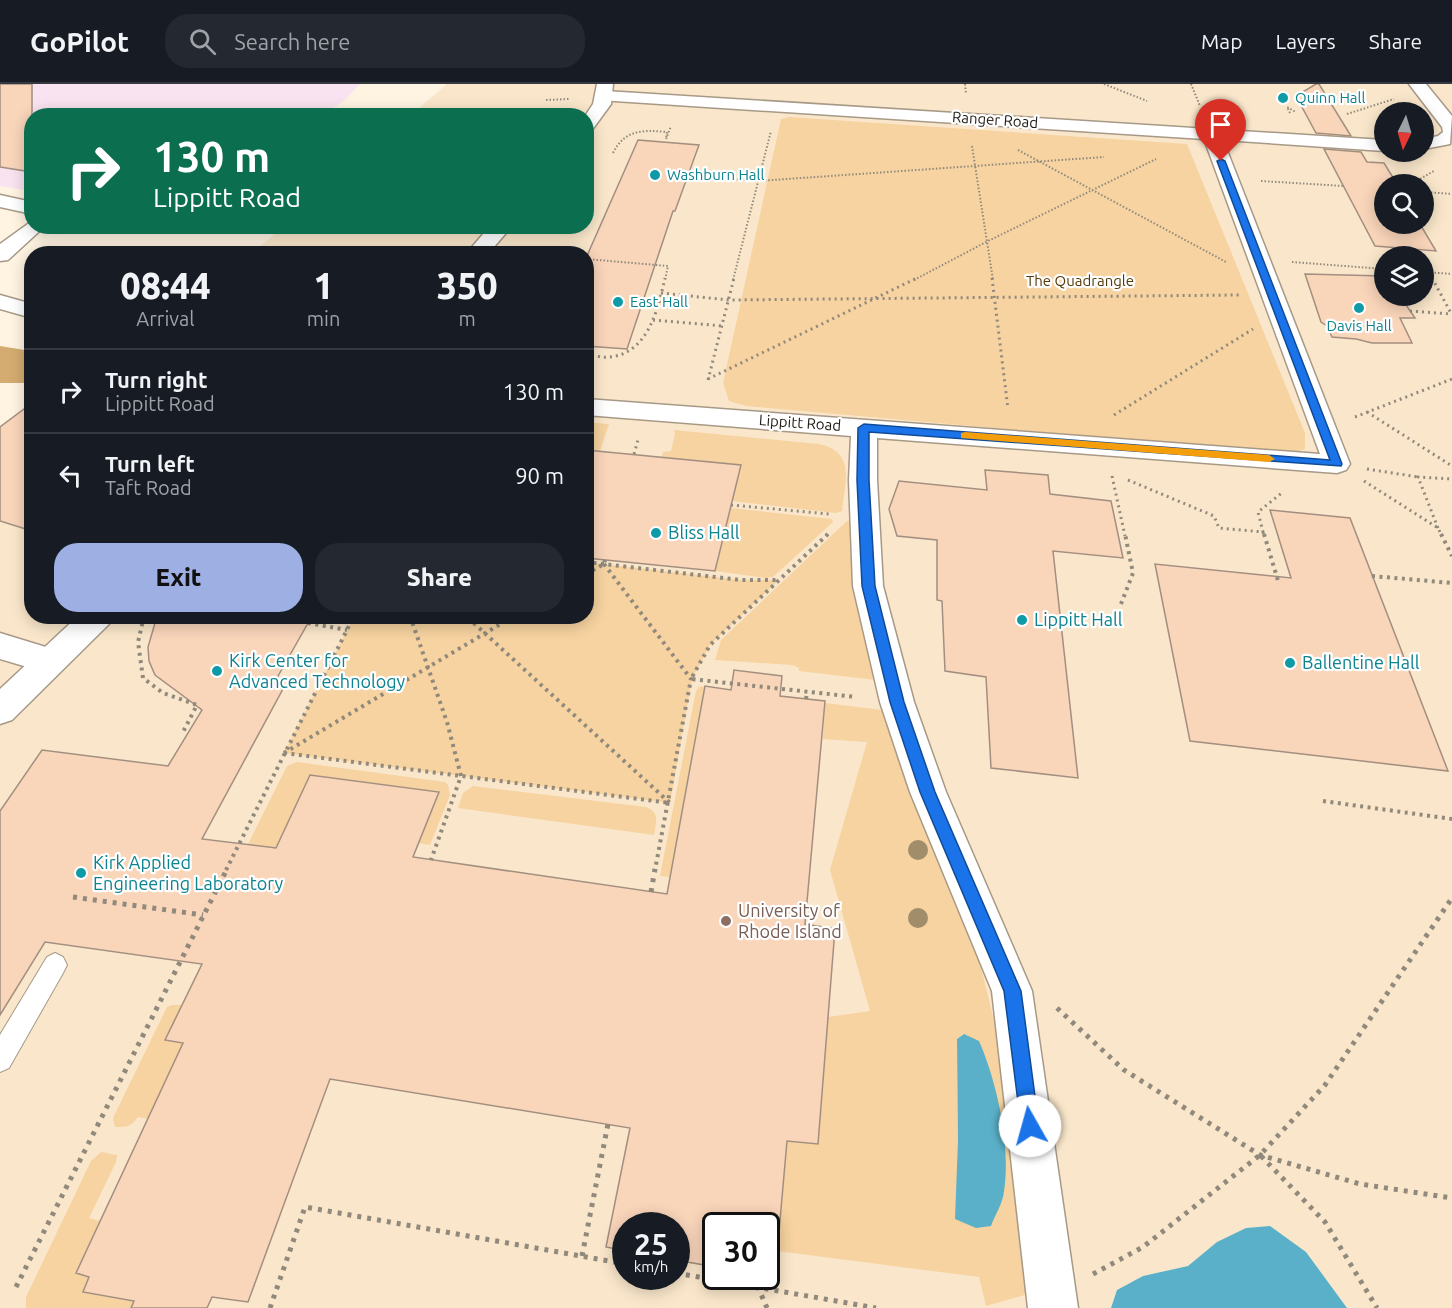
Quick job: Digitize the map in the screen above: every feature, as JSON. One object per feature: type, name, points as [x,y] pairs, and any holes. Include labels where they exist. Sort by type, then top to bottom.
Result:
[{"type":"street","points":[[1418,84],[1451,126],[1452,134],[1444,140],[1434,142]]},
{"type":"street","points":[[594,115],[602,104],[601,87]]},
{"type":"street","name":"Ranger Road","points":[[601,87],[778,107],[970,123],[1212,138],[1374,145]]},
{"type":"street","points":[[1212,138],[1324,431],[1325,463]]},
{"type":"street","points":[[0,201],[24,206]]},
{"type":"street","points":[[0,255],[25,234]]},
{"type":"street","points":[[483,246],[495,234]]},
{"type":"street","points":[[0,302],[24,309]]},
{"type":"street","name":"Lippitt Road","points":[[594,408],[1325,463]]},
{"type":"street","points":[[864,428],[863,480],[868,586],[897,702],[928,792],[1012,991],[1052,1302]]},
{"type":"street","points":[[0,710],[90,624]]},
{"type":"street","points":[[0,646],[51,661]]},
{"type":"lane","points":[[0,1059],[55,965]]},
{"type":"path","points":[[1191,84],[1201,110]]},
{"type":"path","points":[[1338,117],[1397,98]]},
{"type":"path","points":[[706,389],[778,107]]},
{"type":"path","points":[[613,153],[618,140],[630,131],[668,132],[666,139],[674,118]]},
{"type":"path","points":[[970,123],[1092,190],[1273,298]]},
{"type":"path","points":[[970,123],[1011,439]]},
{"type":"path","points":[[708,379],[882,297],[987,241],[1092,190],[1183,147],[1212,138]]},
{"type":"path","points":[[695,176],[758,181],[1112,156]]},
{"type":"path","points":[[1256,181],[1344,186]]},
{"type":"path","points":[[1434,193],[1452,194]]},
{"type":"path","points":[[594,260],[668,266],[653,320],[636,347],[612,357],[594,356]]},
{"type":"path","points":[[1259,260],[1374,268]]},
{"type":"path","points":[[1434,273],[1452,274]]},
{"type":"path","points":[[1434,285],[1452,314]]},
{"type":"path","points":[[661,293],[729,300],[994,296],[1273,298]]},
{"type":"path","points":[[1068,444],[1273,298]]},
{"type":"path","points":[[1410,311],[1452,314]]},
{"type":"path","points":[[653,320],[723,326]]},
{"type":"path","points":[[1324,431],[1452,379]]},
{"type":"path","points":[[1367,412],[1452,466]]},
{"type":"path","points":[[1325,463],[1438,528]]},
{"type":"path","points":[[1279,584],[1258,512],[1293,483],[1325,463],[1418,477],[1452,479]]},
{"type":"path","points":[[1121,604],[1133,573],[1112,474],[1214,516],[1219,528],[1263,532]]},
{"type":"path","points":[[1418,477],[1452,556]]},
{"type":"path","points":[[731,505],[836,515]]},
{"type":"path","points":[[651,892],[670,803],[692,679],[710,645],[830,532]]},
{"type":"path","points":[[594,562],[741,580],[779,580]]},
{"type":"path","points":[[604,562],[692,679],[897,702]]},
{"type":"path","points":[[594,569],[604,562]]},
{"type":"path","points":[[1372,576],[1452,583]]},
{"type":"path","points":[[142,624],[138,642],[143,678],[163,693],[197,705],[182,734]]},
{"type":"path","points":[[314,624],[347,630]]},
{"type":"path","points":[[16,1287],[350,624]]},
{"type":"path","points":[[413,624],[462,776],[431,860]]},
{"type":"path","points":[[474,624],[670,803]]},
{"type":"path","points":[[284,753],[501,624]]},
{"type":"path","points":[[806,699],[807,692]]},
{"type":"path","points":[[284,753],[670,803]]},
{"type":"path","points":[[1323,801],[1452,819]]},
{"type":"path","points":[[73,897],[203,915]]},
{"type":"path","points":[[1052,1302],[1143,1247],[1260,1155],[1324,1084],[1452,898]]},
{"type":"path","points":[[1055,1007],[1124,1070],[1260,1155],[1325,1222],[1377,1308]]},
{"type":"path","points":[[582,1256],[608,1124]]},
{"type":"path","points":[[1260,1155],[1360,1184],[1452,1198]]},
{"type":"path","points":[[270,1308],[305,1207],[612,1261]]},
{"type":"path","points":[[759,1290],[767,1308]]},
{"type":"path","points":[[775,1290],[876,1308]]},
{"type":"shaded area","points":[[0,84],[360,84],[334,108],[24,108],[24,190],[0,186]]},
{"type":"shaded area","name":"University of Rhode Island","points":[[447,84],[1452,84],[1452,1308],[0,1308],[0,453],[24,435],[24,624],[594,624],[594,246],[260,246],[275,234],[594,234],[594,108],[419,108]]},
{"type":"shaded area","points":[[0,346],[24,350],[24,383],[0,383]]},
{"type":"green space","name":"The Quadrangle","points":[[789,117],[1187,144],[1305,433],[1305,449],[1292,454],[746,406],[729,401],[723,383],[781,119]]},
{"type":"green space","points":[[594,423],[609,424],[600,451],[594,451]]},
{"type":"green space","points":[[674,430],[819,444],[831,448],[839,454],[846,470],[842,511],[836,513],[732,501],[740,465],[662,457],[663,452],[671,451]]},
{"type":"green space","points":[[731,508],[832,519],[833,522],[773,577],[715,571]]},
{"type":"green space","points":[[847,521],[853,521],[876,680],[799,671],[799,668],[792,665],[715,660],[721,640]]},
{"type":"green space","points":[[594,563],[741,580],[779,580],[710,645],[692,679],[670,803],[284,753],[350,624],[594,624]]},
{"type":"green space","points":[[705,686],[670,877],[660,876],[696,691],[699,687]]},
{"type":"green space","points":[[825,703],[883,710],[948,869],[980,963],[1003,1058],[1028,1294],[986,1306],[979,1277],[780,1251],[780,1218],[787,1141],[828,1017],[870,1011],[830,870],[867,742],[823,739]],"holes":[[[963,1034],[958,1141],[957,1039]]]},
{"type":"green space","points":[[297,762],[445,782],[450,795],[430,845],[419,843],[439,792],[310,775],[276,848],[204,932],[287,766]]},
{"type":"green space","points":[[473,786],[646,807],[655,815],[654,835],[458,808],[463,793]]},
{"type":"green space","points":[[182,1005],[165,1040],[183,1043],[148,1119],[138,1117],[128,1126],[115,1127],[113,1118],[167,1007]]},
{"type":"green space","points":[[101,1152],[117,1155],[116,1162],[89,1218],[100,1221],[76,1273],[89,1277],[84,1292],[120,1299],[127,1281],[141,1285],[131,1308],[26,1308],[26,1297],[91,1161]]},
{"type":"water","points":[[964,1034],[979,1041],[986,1057],[1001,1114],[1006,1154],[1006,1173],[1001,1204],[991,1226],[976,1228],[955,1219],[958,1141],[957,1039]]},
{"type":"water","points":[[1270,1226],[1306,1252],[1347,1308],[1111,1308],[1117,1290],[1143,1276],[1188,1266],[1217,1242],[1246,1228]]},
{"type":"building","points":[[0,84],[32,84],[32,108],[24,108],[24,171],[0,167]]},
{"type":"building","points":[[1319,84],[1351,136],[1316,133],[1296,96]]},
{"type":"building","points":[[638,140],[699,145],[675,211],[673,211],[627,349],[594,347],[594,246],[591,246]]},
{"type":"building","points":[[1324,149],[1361,152],[1367,162],[1384,163],[1391,174],[1374,174],[1374,234],[1426,234],[1433,246],[1375,246]]},
{"type":"building","name":"Davis Hall","points":[[1305,274],[1374,276],[1374,306],[1407,306],[1415,318],[1400,318],[1412,343],[1372,343],[1332,337],[1327,326],[1321,322]]},
{"type":"building","points":[[24,409],[24,528],[0,521],[0,427]]},
{"type":"building","name":"Bliss Hall","points":[[594,451],[741,465],[715,571],[594,559]]},
{"type":"building","name":"Lippitt Hall","points":[[985,470],[1048,475],[1050,494],[1111,501],[1123,558],[1053,551],[1078,778],[991,768],[986,677],[945,671],[942,601],[937,600],[937,540],[897,536],[889,509],[899,481],[987,490]]},
{"type":"building","name":"Ballentine Hall","points":[[1270,510],[1350,518],[1448,771],[1190,741],[1155,564],[1291,578]]},
{"type":"building","points":[[155,624],[307,624],[273,685],[284,687],[202,839],[276,848],[310,775],[439,792],[413,857],[667,894],[705,686],[731,690],[734,670],[782,676],[780,696],[825,701],[805,924],[835,929],[818,1144],[787,1141],[780,1220],[780,1212],[702,1212],[702,1265],[690,1262],[690,1212],[613,1212],[630,1128],[330,1079],[248,1302],[212,1297],[207,1308],[131,1308],[134,1301],[83,1292],[89,1277],[76,1273],[183,1043],[165,1040],[202,964],[45,942],[0,1015],[0,811],[42,750],[168,766],[202,710],[155,675],[149,661],[148,647]]},
{"type":"building","points":[[612,1217],[612,1248],[606,1247]]},
{"type":"slow traffic","points":[[965,436],[1269,459]]},
{"type":"place","name":"Quinn Hall","points":[[1283,98]]},
{"type":"place","name":"Washburn Hall","points":[[655,175]]},
{"type":"place","name":"East Hall","points":[[618,302]]},
{"type":"place","name":"Davis Hall","points":[[1359,308]]},
{"type":"place","name":"Bliss Hall","points":[[656,533]]},
{"type":"place","name":"Lippitt Hall","points":[[1022,620]]},
{"type":"place","name":"Ballentine Hall","points":[[1290,663]]},
{"type":"place","name":"Kirk Center for Advanced Technology","points":[[217,671]]},
{"type":"place","name":"Kirk Applied Engineering Laboratory","points":[[81,873]]},
{"type":"place","name":"University of Rhode Island","points":[[726,921]]},
{"type":"route","points":[[1030,1126],[1012,991],[928,792],[897,702],[868,586],[863,480],[864,428],[1337,464],[1221,161]]}]
